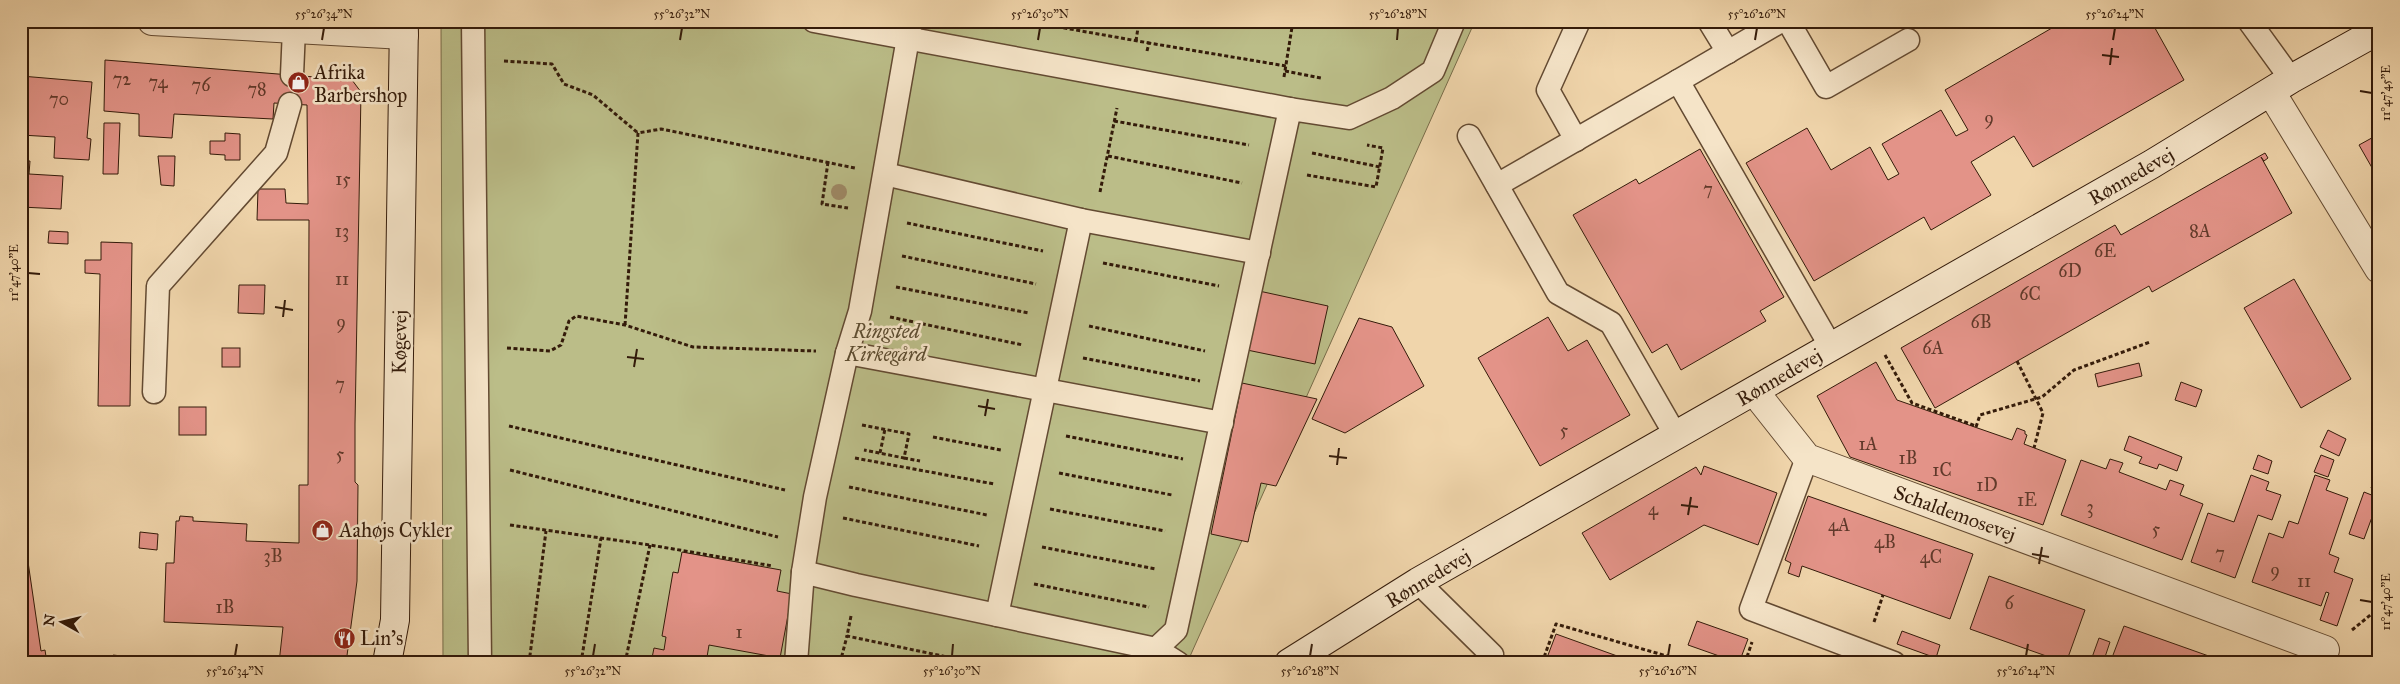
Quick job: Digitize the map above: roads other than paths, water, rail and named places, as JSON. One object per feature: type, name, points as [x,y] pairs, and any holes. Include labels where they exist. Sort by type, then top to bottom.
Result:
[{"type":"street","points":[[152,21],[294,29],[404,28]]},
{"type":"street","name":"Køgevej","points":[[387,663],[395,620],[404,28]]},
{"type":"street","name":"Rønnedevej","points":[[1288,663],[1418,582],[2152,164],[2281,86],[2379,30]]},
{"type":"street","points":[[2281,86],[2379,268]]},
{"type":"street","points":[[1754,391],[1807,458]]},
{"type":"street","name":"Schaldemosevej","points":[[1807,458],[2325,650]]},
{"type":"lane","points":[[472,21],[480,663]]},
{"type":"lane","points":[[814,21],[910,29],[1132,80],[1349,118],[1392,98],[1433,71],[1454,21]]},
{"type":"lane","points":[[1576,140],[1548,90],[1579,21]]},
{"type":"lane","points":[[1709,21],[1728,52]]},
{"type":"lane","points":[[1497,185],[1781,21]]},
{"type":"lane","points":[[1788,21],[1826,88],[1908,40]]},
{"type":"lane","points":[[2249,21],[2281,86]]},
{"type":"lane","points":[[292,75],[294,29]]},
{"type":"lane","points":[[796,663],[807,544],[824,452],[846,353],[860,311],[910,29]]},
{"type":"lane","points":[[1678,81],[1831,347]]},
{"type":"lane","points":[[154,392],[158,286],[276,153],[290,104]]},
{"type":"lane","points":[[1149,656],[1176,630],[1278,164],[1284,108]]},
{"type":"lane","points":[[1469,136],[1558,292],[1611,323],[1676,436]]},
{"type":"lane","points":[[885,174],[1088,221],[1259,253]]},
{"type":"lane","points":[[997,615],[1066,290],[1088,221]]},
{"type":"lane","points":[[846,353],[1222,423]]},
{"type":"lane","points":[[1807,458],[1751,609],[1894,663]]},
{"type":"lane","points":[[804,572],[997,615],[1178,663]]},
{"type":"lane","points":[[1418,582],[1492,655],[1489,663]]},
{"type":"place","name":"Afrika Barbershop","points":[[298,83]]},
{"type":"place","name":"Aahøjs Cykler","points":[[323,530]]},
{"type":"place","name":"Lin's","points":[[344,638]]},
{"type":"park label","name":"Ringsted Kirkegård","points":[[886,342]]}]
